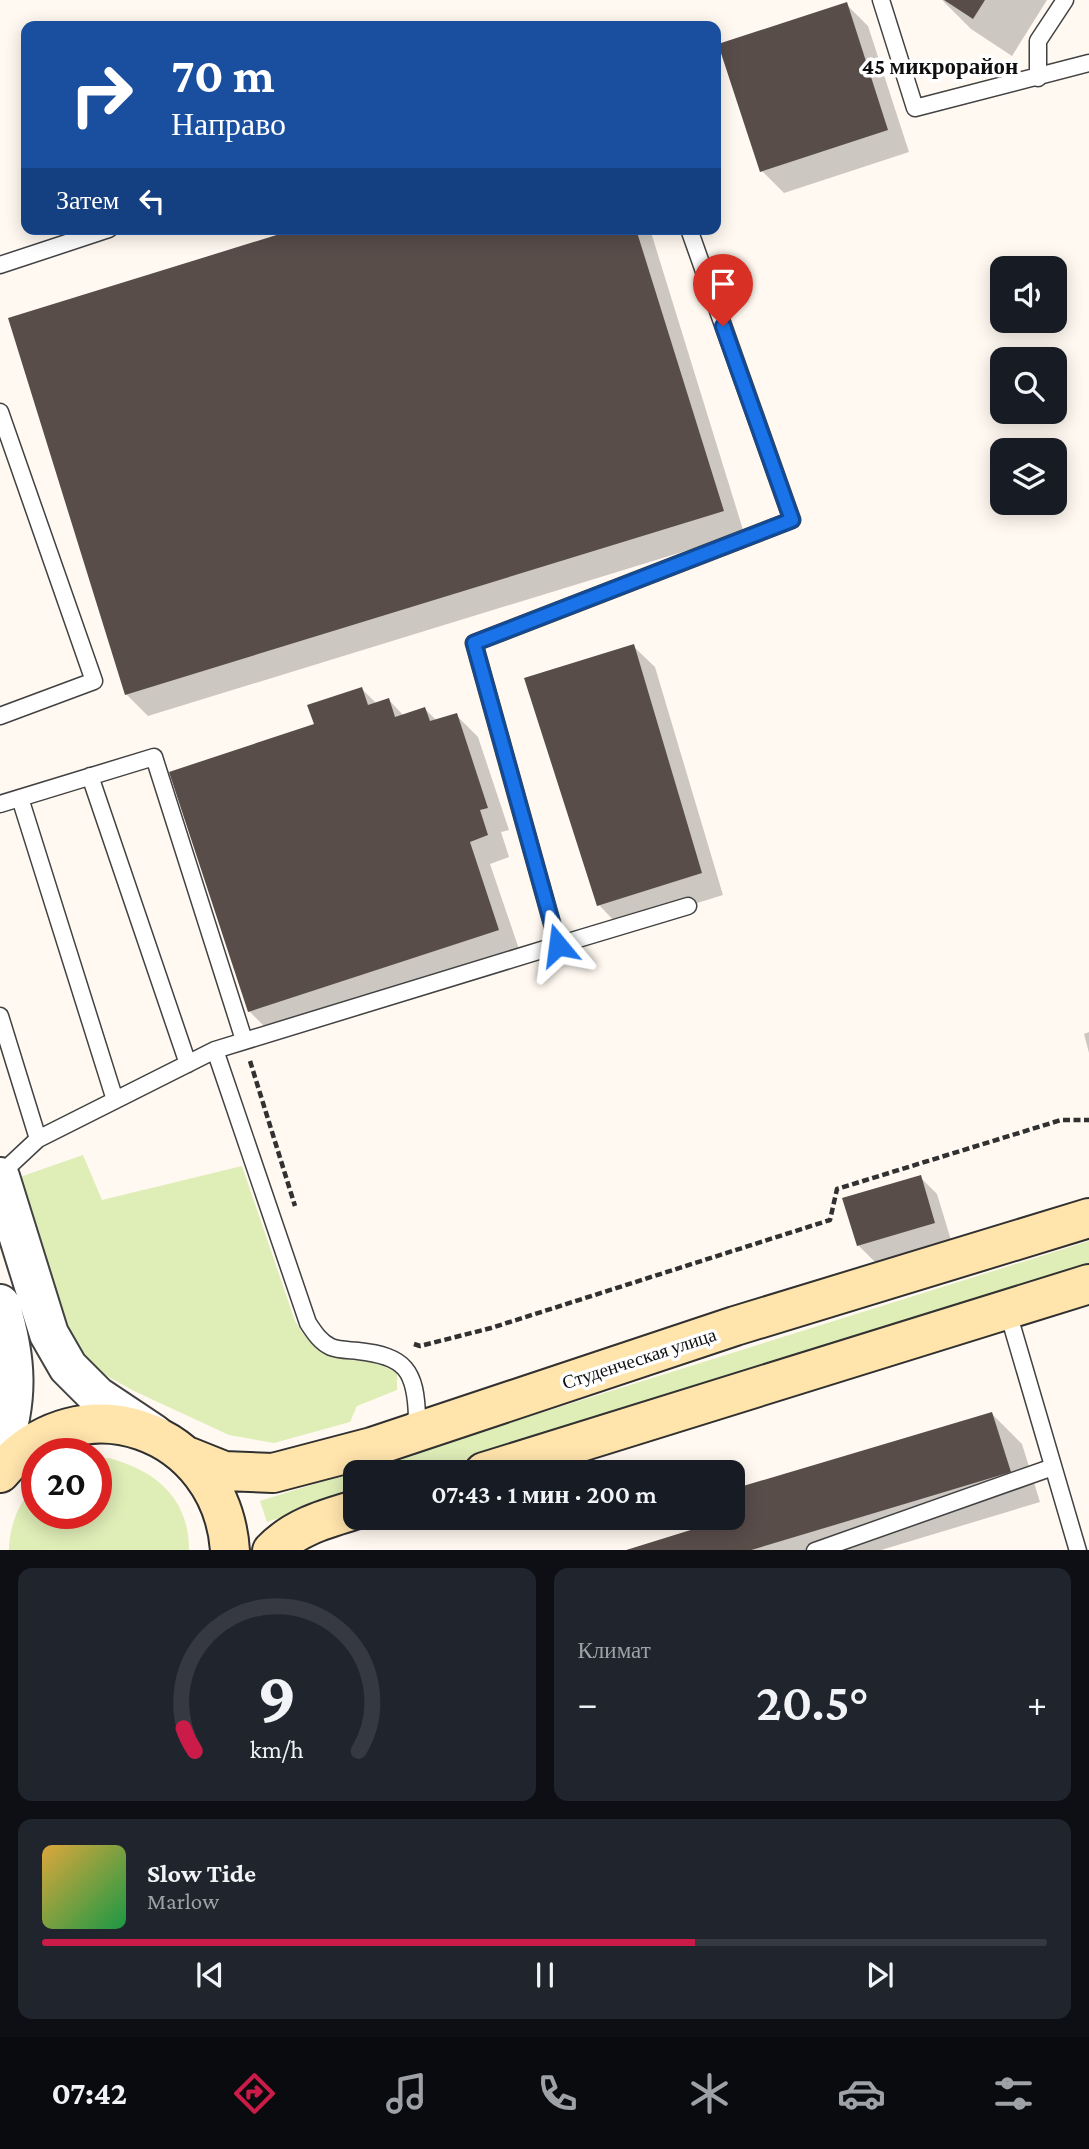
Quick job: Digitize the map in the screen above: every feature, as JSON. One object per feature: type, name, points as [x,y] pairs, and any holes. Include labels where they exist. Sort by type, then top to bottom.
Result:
[{"type":"main road","name":"Студенческая улица","points":[[189,1457],[224,1471],[273,1473],[372,1447],[734,1326],[1089,1219]]},
{"type":"main road","points":[[523,1460],[1089,1284]]},
{"type":"main road","points":[[0,1473],[15,1455],[48,1433],[83,1424],[119,1424],[154,1434],[189,1457],[214,1488],[228,1525],[230,1550]]},
{"type":"main road","points":[[272,1550],[285,1538],[317,1521],[343,1513]]},
{"type":"street","points":[[1,1179],[49,1334],[68,1367],[97,1396],[154,1434]]},
{"type":"street","points":[[0,1304],[12,1342],[15,1388],[8,1432],[0,1455]]},
{"type":"lane","points":[[881,0],[915,108],[1089,63]]},
{"type":"lane","points":[[1038,78],[1038,41],[1065,0]]},
{"type":"lane","points":[[0,265],[91,235]]},
{"type":"lane","points":[[558,945],[474,643],[792,520],[691,235]]},
{"type":"lane","points":[[0,412],[94,681],[0,716]]},
{"type":"lane","points":[[0,804],[154,757],[244,1040]]},
{"type":"lane","points":[[90,776],[188,1064]]},
{"type":"lane","points":[[20,798],[115,1100]]},
{"type":"lane","points":[[1,1179],[8,1167],[38,1139],[215,1050],[688,906]]},
{"type":"lane","points":[[0,1016],[38,1139]]},
{"type":"lane","points":[[215,1050],[308,1323],[320,1340],[332,1347],[379,1353],[398,1360],[408,1371],[416,1392],[417,1418],[372,1447]]},
{"type":"lane","points":[[1007,1309],[1078,1550]]},
{"type":"lane","points":[[815,1550],[1054,1467]]},
{"type":"path","points":[[244,1040],[296,1209]]},
{"type":"path","points":[[409,1342],[419,1346],[491,1328],[830,1220],[837,1189],[1061,1119],[1089,1120]]},
{"type":"green space","points":[[83,1155],[102,1200],[242,1166],[295,1321],[307,1338],[330,1355],[368,1362],[397,1373],[397,1390],[357,1406],[350,1422],[274,1443],[229,1435],[134,1391],[82,1362],[56,1333],[14,1184],[20,1177]]},
{"type":"green space","points":[[1089,1241],[1089,1264],[465,1460],[391,1460]]},
{"type":"green space","points":[[112,1459],[141,1471],[167,1489],[183,1516],[189,1550],[9,1550],[16,1514],[21,1505],[21,1529],[112,1529]]},
{"type":"green space","points":[[343,1475],[343,1498],[267,1522],[260,1501]]},
{"type":"building","points":[[944,0],[985,0],[973,19]]},
{"type":"building","points":[[847,2],[888,130],[760,172],[721,53],[721,43]]},
{"type":"building","points":[[277,235],[638,235],[724,511],[125,695],[8,318]]},
{"type":"building","points":[[634,644],[702,873],[597,906],[524,678]]},
{"type":"building","points":[[362,687],[368,705],[389,698],[395,717],[425,707],[430,721],[457,713],[488,808],[480,810],[488,835],[470,842],[499,930],[248,1012],[169,772],[314,724],[307,705]]},
{"type":"building","points":[[921,1175],[935,1223],[857,1246],[842,1198]]},
{"type":"building","points":[[992,1412],[1011,1472],[751,1550],[626,1550],[691,1530],[745,1530],[745,1485]]},
{"type":"district","name":"45 микрорайон","points":[[940,66]]},
{"type":"route","points":[[558,945],[474,643],[792,520],[723,326]]}]
